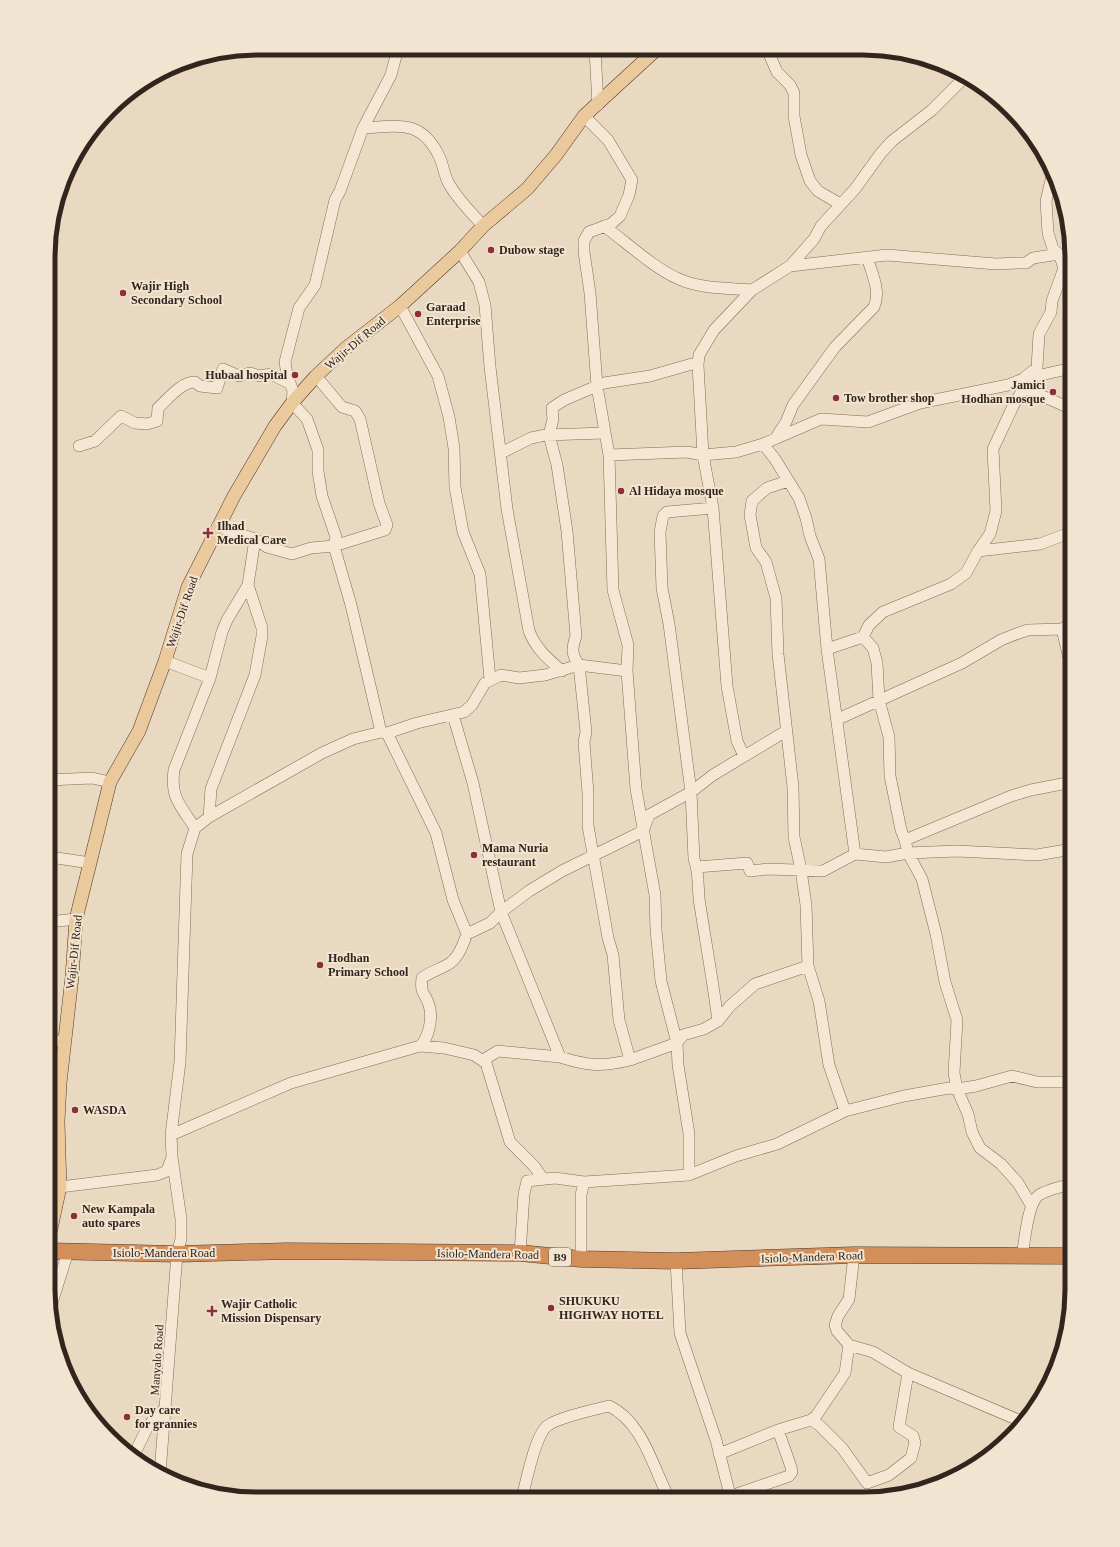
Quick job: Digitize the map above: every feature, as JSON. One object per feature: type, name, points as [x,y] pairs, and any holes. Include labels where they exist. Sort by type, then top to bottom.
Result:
[{"type":"highway","name":"Isiolo-Mandera Road","points":[[55,1252],[177,1254],[287,1251],[520,1253],[581,1259],[676,1262],[854,1255],[1065,1256]]},
{"type":"main road","name":"Wajir-Dif Road","points":[[55,1079],[65,1041],[72,977],[76,919],[110,782],[139,731],[165,661],[188,586],[258,453],[292,403],[316,376],[346,348],[400,306],[460,251],[483,226],[527,189],[552,160],[584,116],[598,105],[651,55]]},
{"type":"main road","name":"Wajir-Dif Road","points":[[55,1142],[60,1188],[55,1210]]},
{"type":"street","points":[[396,55],[391,75],[363,128],[340,191],[334,200],[315,285],[299,308],[285,362],[289,383],[293,391],[292,403],[307,419],[318,450],[318,471],[322,496],[336,537],[334,546],[384,732],[436,833],[453,900],[467,934]]},
{"type":"street","points":[[595,55],[598,105]]},
{"type":"street","points":[[769,55],[777,72],[790,85],[794,93],[794,116],[800,155],[810,181],[818,191],[840,204]]},
{"type":"street","points":[[744,756],[737,741],[727,686],[713,508],[703,455],[698,364],[699,355],[714,330],[752,290],[790,266],[814,239],[821,226],[840,204],[856,189],[881,153],[892,141],[932,110],[961,81]]},
{"type":"street","points":[[584,116],[608,140],[632,180],[629,196],[620,216],[611,224],[589,232],[584,241],[597,386],[604,433],[610,455],[613,590],[628,644],[627,671],[635,782],[655,895],[656,930],[661,981],[677,1043],[678,1065],[689,1134],[689,1175]]},
{"type":"street","points":[[363,128],[405,127],[421,131],[431,141],[440,158],[448,183],[483,226]]},
{"type":"street","points":[[827,649],[863,637],[869,625],[883,612],[923,597],[961,578],[966,573],[978,551],[990,534],[996,511],[992,449],[1023,383],[1037,368],[1039,334],[1051,312],[1052,301],[1064,268],[1059,254],[1053,249],[1048,232],[1046,201],[1051,182]]},
{"type":"street","points":[[604,226],[660,268],[679,279],[703,286],[752,290]]},
{"type":"street","points":[[460,251],[479,282],[485,305],[490,367],[507,509],[529,631],[534,643],[542,653],[562,671]]},
{"type":"street","points":[[790,266],[887,255],[996,264],[1026,262],[1033,258],[1059,254]]},
{"type":"street","points":[[775,439],[786,422],[793,405],[830,353],[874,307],[878,300],[877,288],[867,257]]},
{"type":"street","points":[[400,306],[438,376],[449,417],[454,448],[455,487],[462,532],[480,574],[490,679]]},
{"type":"street","points":[[630,1060],[619,1020],[613,955],[608,938],[588,826],[588,793],[584,742],[586,732],[579,665],[573,656],[572,648],[576,636],[567,531],[557,465],[549,435],[553,418],[552,408],[564,400],[604,383],[650,376],[692,364],[698,364]]},
{"type":"street","points":[[79,446],[95,441],[121,416],[135,423],[147,424],[157,421],[158,408],[177,390],[188,382],[195,382],[200,386],[217,388],[223,369],[239,376],[250,373],[260,376],[271,374],[289,383]]},
{"type":"street","points":[[610,455],[687,452],[703,455],[736,452],[763,444],[822,419],[868,422],[920,403],[1023,383],[1065,370]]},
{"type":"street","points":[[218,527],[255,539],[267,547],[292,554],[310,548],[334,546],[385,530],[387,525],[379,502],[360,419],[355,411],[342,407],[316,376]]},
{"type":"street","points":[[1023,383],[1065,405]]},
{"type":"street","points":[[501,453],[531,438],[549,435],[604,433]]},
{"type":"street","points":[[763,444],[775,459],[799,498],[819,559],[827,649],[838,719],[855,854]]},
{"type":"street","points":[[788,482],[766,488],[752,501],[750,515],[756,548],[766,562],[776,598],[778,654],[793,787],[794,837],[806,905],[808,966],[819,1001],[829,1065],[845,1111]]},
{"type":"street","points":[[713,508],[667,512],[663,516],[660,532],[662,588],[670,624],[691,792],[694,859],[697,867],[699,903],[712,972],[718,1021]]},
{"type":"street","points":[[978,551],[1040,544],[1065,535]]},
{"type":"street","points":[[255,539],[248,585],[227,620],[222,632],[210,678],[174,770],[172,785],[174,795],[195,828],[209,817],[322,753],[353,739],[464,712],[472,705],[482,687],[490,679],[501,675],[519,678],[545,675],[579,665],[627,671]]},
{"type":"street","points":[[209,817],[211,789],[255,675],[262,636],[262,628],[248,585]]},
{"type":"street","points":[[838,719],[962,663],[1001,640],[1028,630],[1065,626]]},
{"type":"street","points":[[863,637],[873,648],[877,662],[879,700],[889,737],[890,776],[901,830],[908,853],[922,879],[936,934],[945,982],[957,1020],[954,1073],[957,1089],[968,1114],[972,1132],[980,1148],[1001,1164],[1018,1183],[1031,1205]]},
{"type":"street","points":[[165,661],[210,678]]},
{"type":"street","points":[[453,715],[473,783],[501,912],[560,1057]]},
{"type":"street","points":[[420,1046],[426,1037],[431,1019],[429,1004],[421,989],[422,978],[430,972],[449,964],[461,949],[467,934],[490,923],[501,912],[529,891],[556,875],[643,831],[649,815],[691,792],[713,775],[786,731]]},
{"type":"street","points":[[55,780],[92,778],[110,782]]},
{"type":"street","points":[[905,840],[1011,796],[1031,790],[1065,783]]},
{"type":"street","name":"Manyalo Road","points":[[136,1451],[148,1426],[166,1407],[177,1254],[181,1239],[181,1219],[172,1157],[171,1135],[180,1062],[187,854],[195,828]]},
{"type":"street","points":[[697,867],[747,863],[750,871],[823,871],[855,854],[886,857],[908,853],[957,851],[1037,856],[1065,850]]},
{"type":"street","points":[[55,859],[90,863]]},
{"type":"street","points":[[55,921],[76,919]]},
{"type":"street","points":[[483,1060],[498,1051],[560,1057],[581,1064],[595,1066],[609,1065],[630,1060],[677,1043],[683,1035],[704,1029],[718,1021],[730,1006],[755,984],[808,966]]},
{"type":"street","points":[[55,1041],[65,1041]]},
{"type":"street","points":[[171,1135],[290,1083],[420,1046],[444,1048],[474,1055],[483,1060],[488,1068],[504,1129],[510,1142],[534,1166],[543,1179]]},
{"type":"street","points":[[520,1253],[524,1194],[528,1181],[555,1178],[584,1182],[689,1175],[736,1156],[777,1144],[845,1111],[904,1096],[949,1088],[957,1089],[976,1086],[1012,1076],[1037,1082],[1065,1082]]},
{"type":"street","points":[[60,1188],[157,1175],[167,1171],[172,1157]]},
{"type":"street","points":[[581,1259],[581,1195],[584,1182]]},
{"type":"street","points":[[1022,1256],[1031,1205],[1037,1196],[1046,1191],[1065,1186]]},
{"type":"street","points":[[55,1293],[68,1252]]},
{"type":"street","points":[[854,1255],[849,1299],[838,1316],[836,1325],[836,1331],[849,1345],[873,1352],[908,1373],[1018,1420]]},
{"type":"street","points":[[676,1262],[680,1333],[730,1492]]},
{"type":"street","points":[[719,1454],[778,1430],[811,1420],[816,1416],[845,1373],[849,1345]]},
{"type":"street","points":[[811,1420],[820,1425],[842,1448],[867,1483],[889,1474],[911,1458],[915,1443],[913,1436],[899,1427],[908,1373]]},
{"type":"street","points":[[524,1492],[535,1448],[540,1435],[547,1426],[608,1406],[616,1410],[626,1419],[640,1436],[666,1492]]},
{"type":"street","points":[[161,1467],[166,1407]]},
{"type":"street","points":[[745,1492],[789,1476],[792,1472],[792,1467],[778,1430]]},
{"type":"place","name":"Dubow stage","points":[[491,250]]},
{"type":"place","name":"Wajir High Secondary School","points":[[123,293]]},
{"type":"place","name":"Garaad Enterprise","points":[[418,314]]},
{"type":"place","name":"Hubaal hospital","points":[[295,375]]},
{"type":"place","name":"Jamici Hodhan mosque","points":[[1053,392]]},
{"type":"place","name":"Tow brother shop","points":[[836,398]]},
{"type":"place","name":"Al Hidaya mosque","points":[[621,491]]},
{"type":"place","name":"Ilhad Medical Care","points":[[208,533]]},
{"type":"place","name":"Mama Nuria restaurant","points":[[474,855]]},
{"type":"place","name":"Hodhan Primary School","points":[[320,965]]},
{"type":"place","name":"WASDA","points":[[75,1110]]},
{"type":"place","name":"New Kampala auto spares","points":[[74,1216]]},
{"type":"place","name":"SHUKUKU HIGHWAY HOTEL","points":[[551,1308]]},
{"type":"place","name":"Wajir Catholic Mission Dispensary","points":[[212,1311]]},
{"type":"place","name":"Day care for grannies","points":[[127,1417]]}]
